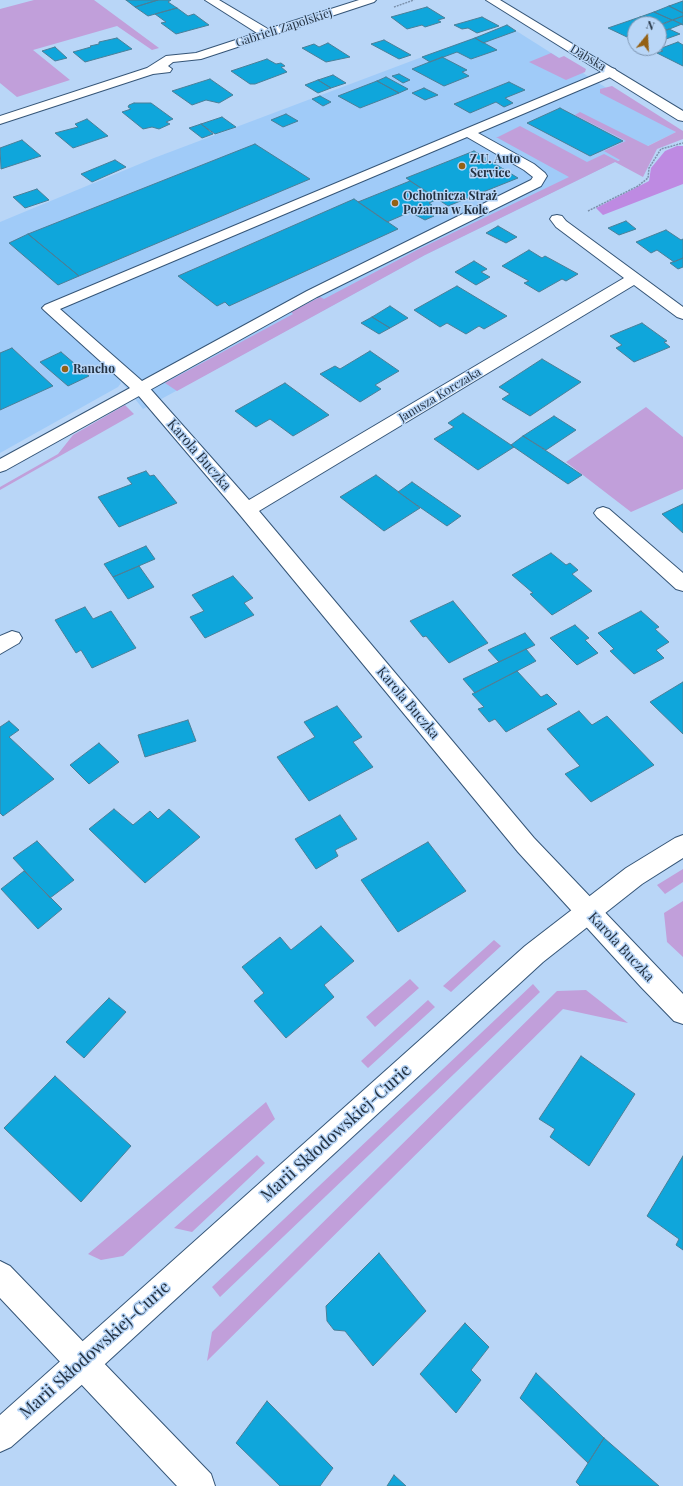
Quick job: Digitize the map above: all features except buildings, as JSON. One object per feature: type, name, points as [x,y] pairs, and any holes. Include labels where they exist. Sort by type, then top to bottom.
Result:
[{"type":"street","points":[[210,0],[267,34]]},
{"type":"street","name":"Gabrieli Zapolskiej","points":[[0,120],[151,71],[182,66],[197,56],[370,0]]},
{"type":"street","name":"Dąbska","points":[[492,0],[683,116]]},
{"type":"street","points":[[559,222],[633,279],[683,314]]},
{"type":"street","name":"Janusza Korczaka","points":[[247,510],[633,279]]},
{"type":"street","name":"Karola Buczka","points":[[140,388],[247,510],[526,845],[650,979],[683,1012]]},
{"type":"street","name":"Marii Skłodowskiej-Curie","points":[[0,1436],[82,1364],[534,954],[587,911],[634,876],[683,846]]},
{"type":"street","points":[[0,1276],[198,1486]]},
{"type":"lane","points":[[140,388],[50,308],[612,72]]},
{"type":"lane","points":[[0,466],[312,294],[536,183],[540,176],[529,167],[467,132]]},
{"type":"lane","points":[[603,513],[683,584]]},
{"type":"path","points":[[559,222],[638,186],[648,178],[649,168],[661,149],[683,143]]},
{"type":"shaded area","points":[[34,0],[94,0],[159,48],[152,50],[117,26],[33,50],[70,80],[17,97],[0,83],[0,9]]},
{"type":"shaded area","points":[[507,25],[676,132],[425,255],[143,409],[120,380],[121,383],[118,387],[0,453],[0,222],[154,158]]},
{"type":"shaded area","points":[[551,53],[559,58],[564,56],[586,69],[585,72],[566,80],[529,62]]},
{"type":"shaded area","points":[[612,86],[683,131],[683,139],[657,149],[643,177],[615,162],[425,255],[177,391],[165,383],[293,314],[291,312],[320,297],[324,299],[417,250],[569,177],[496,137],[520,126],[587,162],[604,154],[618,161],[620,160],[604,151],[626,141],[575,115],[580,112],[648,146],[676,132],[600,93],[600,89]]},
{"type":"shaded area","points":[[677,146],[683,146],[683,184],[603,215],[596,208],[649,181],[651,168],[665,151]]},
{"type":"shaded area","points":[[125,405],[134,414],[0,490],[0,487],[58,454],[73,435]]},
{"type":"shaded area","points":[[646,407],[683,437],[683,489],[631,512],[566,462]]},
{"type":"shaded area","points":[[683,869],[683,882],[665,894],[657,885]]},
{"type":"shaded area","points":[[683,901],[683,957],[667,942],[664,913]]},
{"type":"shaded area","points":[[494,940],[501,946],[451,992],[443,986]]},
{"type":"shaded area","points":[[410,979],[419,988],[375,1027],[366,1017]]},
{"type":"shaded area","points":[[533,984],[540,992],[220,1297],[212,1287]]},
{"type":"shaded area","points":[[586,990],[628,1023],[563,1009],[207,1361],[212,1332],[557,991]]},
{"type":"shaded area","points":[[428,1000],[435,1007],[368,1068],[361,1061]]},
{"type":"shaded area","points":[[266,1102],[275,1119],[123,1256],[101,1260],[88,1254]]},
{"type":"shaded area","points":[[257,1155],[265,1163],[192,1232],[174,1228]]},
{"type":"place","name":"Z.U. Auto Service","points":[[462,166]]},
{"type":"place","name":"Ochotnicza Straż Pożarna w Kole","points":[[395,203]]},
{"type":"place","name":"Rancho","points":[[65,369]]}]
